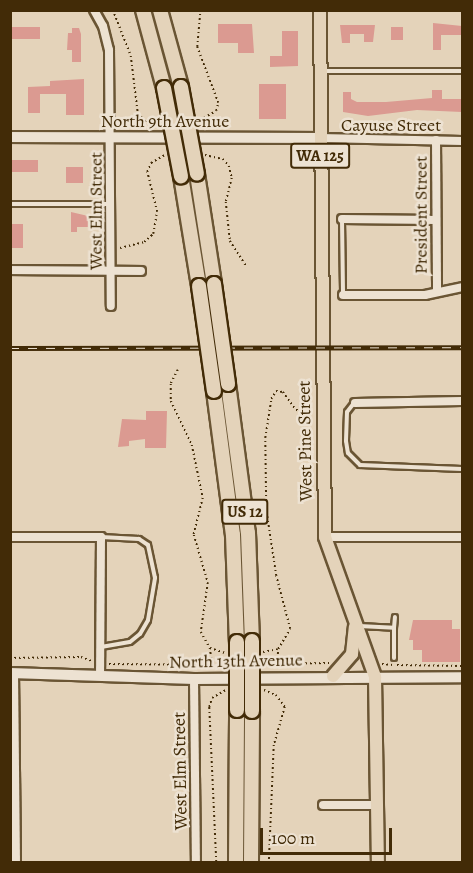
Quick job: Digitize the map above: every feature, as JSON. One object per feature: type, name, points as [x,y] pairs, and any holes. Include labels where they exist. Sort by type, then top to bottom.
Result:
[{"type":"highway","points":[[133,10],[155,51]]},
{"type":"highway","name":"US 12","points":[[142,10],[164,88],[181,177],[214,391],[232,535],[237,642],[236,862]]},
{"type":"highway","name":"US 12","points":[[162,10],[197,174],[248,533],[252,641],[251,862]]},
{"type":"main road","name":"West Pine Street","points":[[320,10],[325,537],[375,676],[378,862]]},
{"type":"main road","name":"WA 125","points":[[333,676],[352,654],[357,622]]},
{"type":"street","name":"West Elm Street","points":[[94,10],[104,26],[109,50],[111,306]]},
{"type":"street","name":"North 9th Avenue","points":[[10,137],[320,138]]},
{"type":"street","name":"Cayuse Street","points":[[320,138],[462,141]]},
{"type":"street","name":"President Street","points":[[436,140],[437,290]]},
{"type":"street","points":[[342,219],[436,220]]},
{"type":"street","points":[[10,270],[141,271]]},
{"type":"street","points":[[343,295],[425,295],[437,290],[462,287]]},
{"type":"street","points":[[355,403],[462,402]]},
{"type":"street","points":[[10,537],[101,537],[100,676]]},
{"type":"street","points":[[325,537],[462,537]]},
{"type":"street","points":[[12,673],[16,862]]},
{"type":"street","name":"North 13th Avenue","points":[[12,673],[194,679],[333,676],[462,677]]},
{"type":"street","name":"West Elm Street","points":[[194,679],[196,862]]},
{"type":"street","points":[[323,805],[377,806]]},
{"type":"lane","points":[[320,70],[462,71]]},
{"type":"lane","points":[[10,204],[111,204]]},
{"type":"lane","points":[[342,219],[343,295]]},
{"type":"lane","points":[[355,403],[347,411],[346,441],[348,453],[360,465],[462,469]]},
{"type":"lane","points":[[100,647],[130,642],[140,634],[147,620],[155,578],[148,545],[139,539],[101,537]]},
{"type":"lane","points":[[394,658],[395,617]]},
{"type":"lane","points":[[357,622],[394,628]]},
{"type":"path","points":[[277,664],[278,649]]},
{"type":"building","points":[[433,23],[462,26],[462,35],[441,35],[441,50],[433,50]]},
{"type":"building","points":[[218,24],[252,24],[254,53],[238,53],[238,43],[218,43]]},
{"type":"building","points":[[340,25],[375,25],[373,42],[364,42],[364,34],[350,34],[350,43],[342,43]]},
{"type":"building","points":[[10,27],[40,27],[40,39],[10,39]]},
{"type":"building","points":[[391,27],[403,27],[403,40],[391,40]]},
{"type":"building","points":[[72,28],[79,28],[81,34],[81,62],[72,62],[72,50],[67,50],[68,33],[72,33]]},
{"type":"building","points":[[282,31],[298,31],[298,66],[270,67],[270,56],[282,56]]},
{"type":"building","points":[[84,79],[84,115],[66,115],[66,94],[40,94],[40,113],[28,113],[28,87],[50,86],[50,81]]},
{"type":"building","points":[[259,84],[286,84],[286,119],[259,119]]},
{"type":"building","points":[[432,90],[442,90],[442,99],[462,99],[462,112],[417,110],[368,116],[343,112],[343,92],[351,92],[351,99],[357,102],[386,102],[432,98]]},
{"type":"building","points":[[10,160],[38,160],[38,172],[10,172]]},
{"type":"building","points":[[66,167],[83,167],[83,183],[66,183]]},
{"type":"building","points":[[71,212],[88,216],[88,227],[77,227],[77,232],[71,232]]},
{"type":"building","points":[[10,224],[23,224],[23,248],[10,248]]},
{"type":"building","points":[[146,411],[167,411],[166,448],[145,448],[145,439],[129,441],[129,446],[118,447],[122,419],[146,420]]},
{"type":"building","points":[[413,620],[452,620],[452,629],[460,629],[460,662],[422,662],[422,650],[413,650],[413,640],[409,640]]},
{"type":"railway","points":[[10,348],[462,347]]}]
